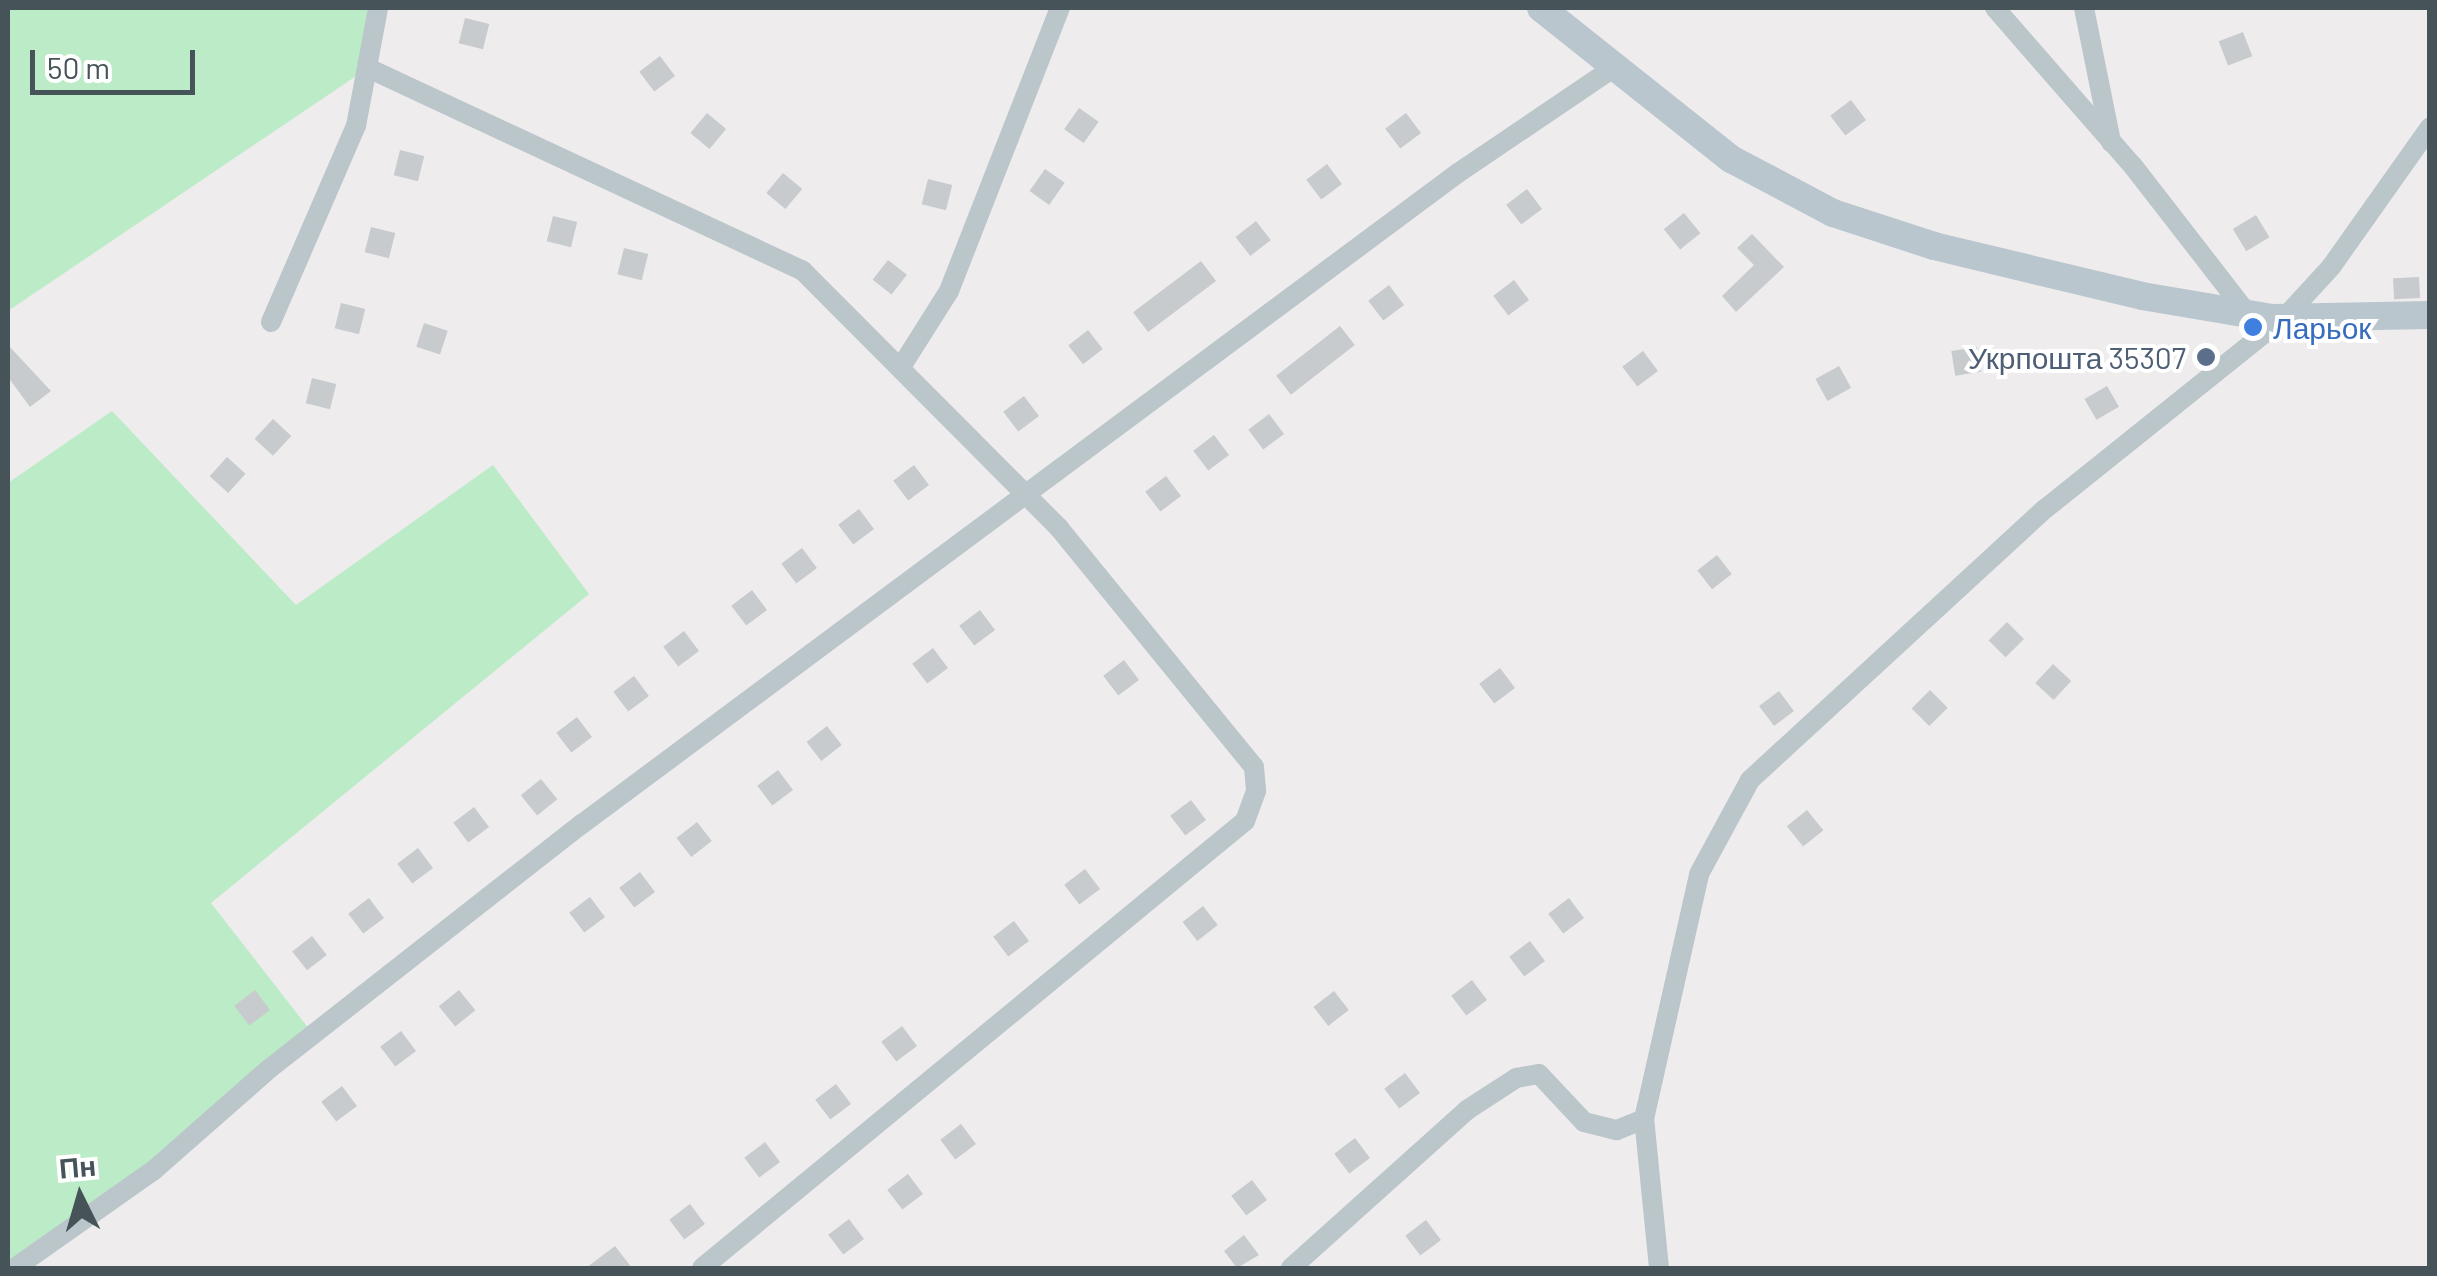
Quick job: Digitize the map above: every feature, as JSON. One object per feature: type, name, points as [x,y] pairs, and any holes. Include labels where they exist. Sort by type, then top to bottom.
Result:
[{"type":"street","points":[[271,322],[356,126],[378,8]]},
{"type":"street","points":[[900,367],[949,291],[1060,8]]},
{"type":"street","points":[[1542,8],[1731,159],[1833,213],[1953,250],[2142,296],[2285,318],[2430,315]]},
{"type":"street","points":[[1995,8],[2111,142],[2248,314]]},
{"type":"street","points":[[2084,8],[2111,142]]},
{"type":"street","points":[[15,1268],[154,1170],[269,1069],[582,824],[1028,496],[1458,172],[1616,66]]},
{"type":"street","points":[[368,68],[802,271],[1028,496],[1254,767],[1256,791],[1245,821],[702,1268]]},
{"type":"street","points":[[1659,1268],[1644,1119],[1699,874],[1750,780],[2045,509],[2285,318],[2331,267],[2430,127]]},
{"type":"street","points":[[1292,1268],[1467,1110],[1516,1078],[1539,1074],[1584,1122],[1617,1130],[1644,1119]]},
{"type":"green space","points":[[8,8],[378,8],[368,68],[8,311]]},
{"type":"green space","points":[[112,411],[296,605],[493,465],[589,594],[211,903],[313,1034],[154,1170],[8,1268],[8,483]]},
{"type":"building","points":[[465,18],[489,24],[483,49],[459,43]]},
{"type":"building","points":[[2243,32],[2252,56],[2228,66],[2219,41]]},
{"type":"building","points":[[660,56],[675,76],[654,92],[639,72]]},
{"type":"building","points":[[1851,100],[1866,120],[1845,136],[1830,116]]},
{"type":"building","points":[[1079,108],[1099,122],[1084,143],[1064,129]]},
{"type":"building","points":[[707,113],[726,129],[709,149],[690,133]]},
{"type":"building","points":[[1406,113],[1421,133],[1400,149],[1385,129]]},
{"type":"building","points":[[400,150],[424,156],[418,181],[394,175]]},
{"type":"building","points":[[1327,164],[1342,184],[1321,200],[1306,180]]},
{"type":"building","points":[[1045,169],[1065,183],[1049,205],[1030,191]]},
{"type":"building","points":[[783,173],[802,189],[785,209],[766,193]]},
{"type":"building","points":[[928,179],[952,185],[946,210],[922,204]]},
{"type":"building","points":[[1527,189],[1542,209],[1521,225],[1506,205]]},
{"type":"building","points":[[1684,213],[1700,233],[1680,250],[1664,229]]},
{"type":"building","points":[[2256,215],[2269,237],[2246,251],[2233,229]]},
{"type":"building","points":[[553,216],[577,222],[571,247],[547,241]]},
{"type":"building","points":[[1256,221],[1271,240],[1250,256],[1236,237]]},
{"type":"building","points":[[371,227],[395,233],[389,258],[365,252]]},
{"type":"building","points":[[1752,234],[1784,267],[1736,312],[1722,296],[1754,265],[1737,248]]},
{"type":"building","points":[[624,248],[648,254],[642,280],[617,274]]},
{"type":"building","points":[[888,260],[907,275],[892,294],[873,280]]},
{"type":"building","points":[[1201,261],[1216,281],[1148,332],[1133,312]]},
{"type":"building","points":[[2419,277],[2420,298],[2394,299],[2393,278]]},
{"type":"building","points":[[1514,280],[1529,300],[1508,316],[1493,296]]},
{"type":"building","points":[[1389,285],[1404,305],[1383,321],[1368,301]]},
{"type":"building","points":[[341,303],[365,309],[359,334],[335,328]]},
{"type":"building","points":[[424,323],[448,331],[440,355],[416,347]]},
{"type":"building","points":[[1340,326],[1355,345],[1291,395],[1276,376]]},
{"type":"building","points":[[1088,330],[1103,349],[1083,364],[1068,345]]},
{"type":"building","points":[[8,345],[51,391],[30,407],[8,377]]},
{"type":"building","points":[[1977,347],[1981,372],[1955,376],[1951,351]]},
{"type":"building","points":[[1643,351],[1658,371],[1637,387],[1622,367]]},
{"type":"building","points":[[1839,366],[1851,388],[1828,401],[1815,379]]},
{"type":"building","points":[[312,378],[336,384],[330,409],[306,403]]},
{"type":"building","points":[[2107,386],[2119,407],[2096,420],[2084,399]]},
{"type":"building","points":[[1024,396],[1039,416],[1018,432],[1003,412]]},
{"type":"building","points":[[1269,414],[1284,434],[1263,450],[1248,430]]},
{"type":"building","points":[[273,419],[291,436],[273,456],[255,439]]},
{"type":"building","points":[[1214,435],[1229,455],[1208,471],[1193,451]]},
{"type":"building","points":[[227,457],[246,474],[228,493],[210,476]]},
{"type":"building","points":[[914,465],[929,485],[908,501],[893,481]]},
{"type":"building","points":[[1166,476],[1181,496],[1160,512],[1145,492]]},
{"type":"building","points":[[859,509],[874,529],[853,545],[838,525]]},
{"type":"building","points":[[802,548],[817,568],[796,584],[781,564]]},
{"type":"building","points":[[1717,555],[1732,574],[1712,589],[1697,570]]},
{"type":"building","points":[[752,590],[767,610],[746,626],[731,606]]},
{"type":"building","points":[[980,610],[995,630],[974,646],[959,626]]},
{"type":"building","points":[[2007,622],[2024,639],[2006,657],[1989,640]]},
{"type":"building","points":[[684,631],[699,651],[678,667],[663,647]]},
{"type":"building","points":[[933,648],[948,668],[927,684],[912,664]]},
{"type":"building","points":[[1124,660],[1139,680],[1118,696],[1103,676]]},
{"type":"building","points":[[2053,664],[2071,681],[2054,700],[2035,683]]},
{"type":"building","points":[[1500,668],[1515,688],[1494,704],[1479,684]]},
{"type":"building","points":[[634,676],[649,696],[628,712],[613,692]]},
{"type":"building","points":[[1930,690],[1948,708],[1929,726],[1912,708]]},
{"type":"building","points":[[1779,691],[1794,711],[1774,726],[1759,706]]},
{"type":"building","points":[[577,717],[592,737],[571,753],[556,733]]},
{"type":"building","points":[[827,726],[842,745],[821,761],[807,742]]},
{"type":"building","points":[[778,770],[793,790],[772,806],[757,786]]},
{"type":"building","points":[[541,779],[557,799],[537,816],[521,795]]},
{"type":"building","points":[[1191,800],[1206,820],[1185,836],[1170,816]]},
{"type":"building","points":[[474,807],[489,827],[468,843],[453,823]]},
{"type":"building","points":[[1807,810],[1823,830],[1803,847],[1787,826]]},
{"type":"building","points":[[697,822],[712,841],[691,857],[677,838]]},
{"type":"building","points":[[418,848],[433,868],[412,884],[397,864]]},
{"type":"building","points":[[1085,869],[1100,889],[1079,905],[1064,885]]},
{"type":"building","points":[[640,872],[655,892],[634,908],[619,888]]},
{"type":"building","points":[[590,897],[605,917],[584,933],[569,913]]},
{"type":"building","points":[[369,898],[384,918],[363,934],[348,914]]},
{"type":"building","points":[[1569,898],[1584,918],[1563,934],[1548,914]]},
{"type":"building","points":[[1203,906],[1218,925],[1197,941],[1183,922]]},
{"type":"building","points":[[1014,921],[1029,941],[1008,957],[993,937]]},
{"type":"building","points":[[312,936],[327,955],[307,970],[292,951]]},
{"type":"building","points":[[1530,941],[1545,961],[1524,977],[1509,957]]},
{"type":"building","points":[[1472,980],[1487,1000],[1466,1016],[1451,996]]},
{"type":"building","points":[[255,990],[270,1010],[249,1026],[234,1006]]},
{"type":"building","points":[[459,990],[475,1010],[455,1027],[439,1006]]},
{"type":"building","points":[[1334,991],[1349,1010],[1328,1026],[1314,1007]]},
{"type":"building","points":[[902,1026],[917,1046],[896,1062],[881,1042]]},
{"type":"building","points":[[401,1031],[416,1051],[395,1067],[380,1047]]},
{"type":"building","points":[[1405,1073],[1420,1093],[1399,1109],[1384,1089]]},
{"type":"building","points":[[836,1084],[851,1104],[830,1120],[815,1100]]},
{"type":"building","points":[[342,1086],[357,1106],[336,1122],[321,1102]]},
{"type":"building","points":[[961,1124],[976,1144],[955,1160],[940,1140]]},
{"type":"building","points":[[1355,1138],[1370,1158],[1349,1174],[1334,1154]]},
{"type":"building","points":[[765,1142],[780,1162],[759,1178],[744,1158]]},
{"type":"building","points":[[908,1174],[923,1194],[902,1210],[887,1190]]},
{"type":"building","points":[[1252,1180],[1267,1200],[1246,1216],[1231,1196]]},
{"type":"building","points":[[690,1204],[705,1224],[684,1240],[669,1220]]},
{"type":"building","points":[[849,1219],[864,1239],[843,1255],[828,1235]]},
{"type":"building","points":[[1426,1220],[1441,1240],[1420,1256],[1405,1236]]},
{"type":"building","points":[[1244,1235],[1259,1255],[1237,1268],[1224,1251]]},
{"type":"building","points":[[615,1246],[632,1268],[586,1268]]},
{"type":"place","name":"Ларьок","points":[[2253,327]]},
{"type":"place","name":"Укрпошта 35307","points":[[2206,357]]}]
